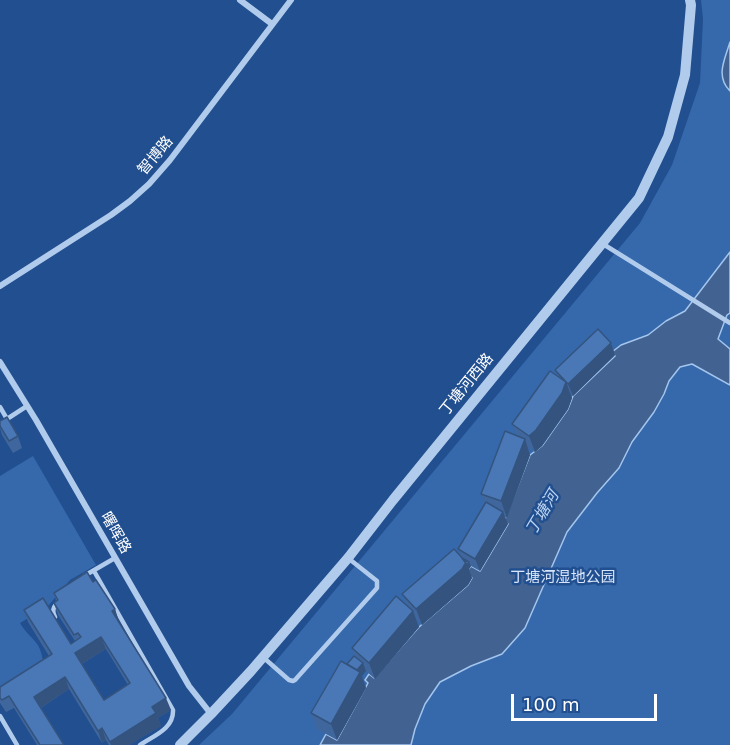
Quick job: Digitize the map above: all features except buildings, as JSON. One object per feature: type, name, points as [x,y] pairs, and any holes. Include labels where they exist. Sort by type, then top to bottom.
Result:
[{"type":"street","points":[[240,0],[272,24]]},
{"type":"street","name":"智博路","points":[[0,286],[111,215],[149,184],[170,160],[291,0]]},
{"type":"street","name":"丁塘河西路","points":[[180,745],[211,714],[348,558],[639,198],[668,137],[685,75],[690,0]]},
{"type":"street","name":"曙晖路","points":[[0,362],[189,686],[211,714]]},
{"type":"lane","points":[[603,244],[730,322]]},
{"type":"lane","points":[[0,407],[7,419],[27,406]]},
{"type":"lane","points":[[74,581],[115,558]]},
{"type":"lane","points":[[262,657],[289,680],[295,680],[377,588],[377,581],[348,558]]},
{"type":"lane","points":[[94,571],[173,710],[174,718],[169,725],[140,745]]},
{"type":"lane","points":[[55,617],[53,608],[60,599]]},
{"type":"lane","points":[[0,716],[17,745]]},
{"type":"green space","name":"丁塘河湿地公园","points":[[701,0],[730,0],[730,745],[199,745],[232,714],[640,223],[672,165],[700,83],[703,19]]},
{"type":"green space","points":[[33,456],[96,565],[70,580],[48,606],[20,623],[40,648],[43,661],[0,699],[0,476]]},
{"type":"water","points":[[730,42],[730,91],[723,79],[722,67]]},
{"type":"water","name":"丁塘河","points":[[730,252],[730,313],[727,315],[718,339],[730,349],[730,385],[692,364],[680,367],[669,381],[654,412],[632,442],[619,468],[567,532],[525,628],[502,654],[471,666],[440,682],[425,704],[411,745],[320,745],[326,734],[337,740],[368,683],[365,680],[369,674],[374,678],[419,627],[468,585],[472,578],[466,572],[471,566],[480,571],[508,524],[504,522],[530,455],[542,446],[568,409],[573,396],[615,356],[612,352],[621,345],[648,335],[666,321],[685,311]]}]
